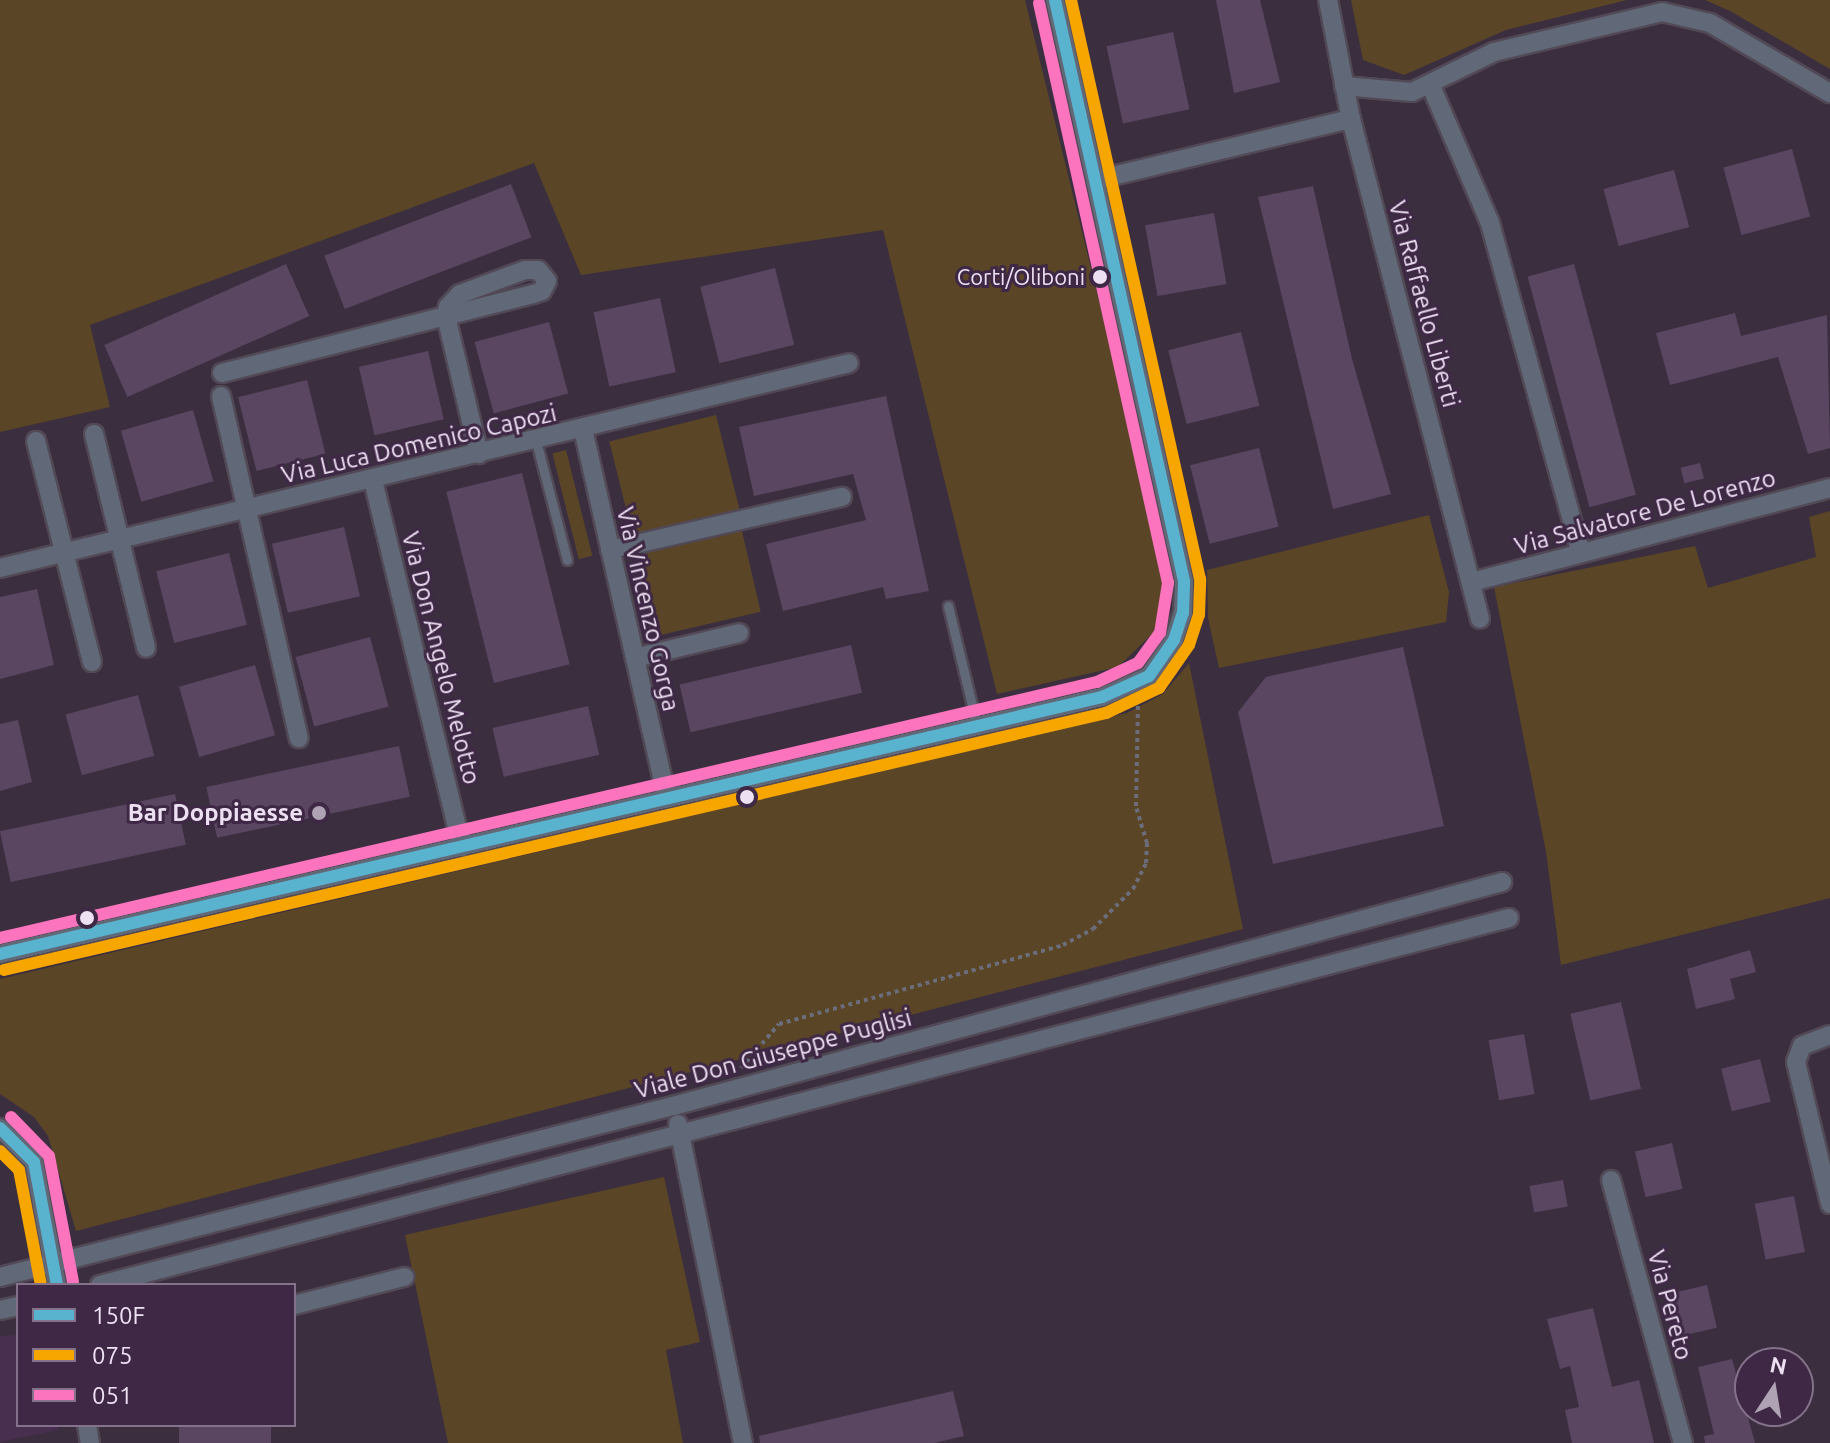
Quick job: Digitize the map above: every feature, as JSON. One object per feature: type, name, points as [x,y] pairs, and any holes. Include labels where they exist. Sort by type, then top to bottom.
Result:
[{"type":"street","points":[[0,954],[977,726],[1137,684],[1160,665],[1183,613],[1182,567],[1055,0]]},
{"type":"street","name":"Via Raffaello Liberti","points":[[1328,0],[1351,119],[1480,619]]},
{"type":"street","points":[[1344,86],[1391,94],[1431,86],[1494,52],[1662,12],[1710,23],[1830,93]]},
{"type":"street","points":[[1431,86],[1490,223],[1581,553]]},
{"type":"street","points":[[1096,180],[1351,119]]},
{"type":"street","points":[[222,373],[446,316],[542,291],[546,277],[525,270],[460,294],[446,316],[479,454]]},
{"type":"street","name":"Via Luca Domenico Capozi","points":[[0,568],[849,363]]},
{"type":"street","points":[[221,396],[299,738]]},
{"type":"street","name":"Via Vincenzo Gorga","points":[[583,429],[667,799]]},
{"type":"street","points":[[94,434],[146,648]]},
{"type":"street","points":[[36,441],[92,662]]},
{"type":"street","name":"Via Don Angelo Melotto","points":[[373,480],[462,847]]},
{"type":"street","name":"Via Salvatore De Lorenzo","points":[[1472,582],[1830,488]]},
{"type":"street","points":[[610,550],[842,497]]},
{"type":"street","points":[[635,658],[739,633]]},
{"type":"street","name":"Viale Don Giuseppe Puglisi","points":[[0,1277],[673,1106],[1502,882]]},
{"type":"street","points":[[108,1283],[1509,918]]},
{"type":"street","points":[[1295,939],[1303,971]]},
{"type":"street","points":[[1830,1035],[1807,1042],[1796,1062],[1830,1204]]},
{"type":"street","points":[[673,1106],[743,1443]]},
{"type":"street","points":[[0,1128],[34,1162],[57,1283]]},
{"type":"street","name":"Via Pereto","points":[[1611,1180],[1683,1443]]},
{"type":"street","points":[[296,1304],[404,1277]]},
{"type":"lane","points":[[536,441],[567,560]]},
{"type":"lane","points":[[948,606],[977,726]]},
{"type":"path","points":[[726,1092],[758,1042],[779,1024],[1063,945],[1093,929],[1133,889],[1146,863],[1147,843],[1136,806],[1138,704]]},
{"type":"shaded area","points":[[0,0],[1025,0],[1165,569],[1166,596],[1153,633],[1118,667],[997,694],[883,230],[581,275],[534,163],[90,325],[110,407],[0,432]]},
{"type":"shaded area","points":[[1351,0],[1627,0],[1506,30],[1404,75],[1363,60]]},
{"type":"shaded area","points":[[1705,0],[1830,0],[1830,69],[1730,11]]},
{"type":"shaded area","points":[[716,415],[740,512],[633,539],[609,442]]},
{"type":"shaded area","points":[[566,450],[592,556],[579,559],[552,453]]},
{"type":"shaded area","points":[[1830,511],[1830,898],[1561,965],[1546,852],[1494,587],[1695,546],[1708,588],[1816,557],[1809,517]]},
{"type":"shaded area","points":[[1429,515],[1449,592],[1446,622],[1219,668],[1208,618],[1207,570]]},
{"type":"shaded area","points":[[742,531],[761,612],[656,636],[638,555]]},
{"type":"shaded area","points":[[1189,663],[1243,929],[76,1231],[48,1136],[34,1117],[0,1094],[0,979],[1127,713],[1163,694]]},
{"type":"shaded area","points":[[664,1177],[700,1342],[666,1350],[683,1443],[448,1443],[405,1235]]},
{"type":"shaded area","points":[[16,1335],[16,1427],[57,1427],[58,1430],[0,1442],[0,1336]]},
{"type":"building","points":[[1216,0],[1260,0],[1280,82],[1234,93]]},
{"type":"building","points":[[1173,32],[1189,109],[1123,123],[1106,46]]},
{"type":"building","points":[[1792,149],[1810,217],[1742,235],[1723,167]]},
{"type":"building","points":[[1674,170],[1689,227],[1619,246],[1603,189]]},
{"type":"building","points":[[511,184],[531,237],[345,309],[324,256]]},
{"type":"building","points":[[1313,186],[1352,359],[1391,494],[1333,509],[1258,197]]},
{"type":"building","points":[[1214,213],[1227,284],[1158,296],[1145,225]]},
{"type":"building","points":[[286,264],[309,316],[127,397],[104,345]]},
{"type":"building","points":[[1574,264],[1636,495],[1589,507],[1528,276]]},
{"type":"building","points":[[775,268],[794,345],[719,363],[700,287]]},
{"type":"building","points":[[660,298],[676,372],[609,386],[593,312]]},
{"type":"building","points":[[1735,313],[1741,336],[1827,315],[1830,448],[1808,454],[1778,357],[1670,385],[1656,333]]},
{"type":"building","points":[[549,322],[568,393],[494,413],[475,342]]},
{"type":"building","points":[[1241,332],[1259,406],[1187,424],[1168,350]]},
{"type":"building","points":[[428,351],[444,419],[375,435],[359,367]]},
{"type":"building","points":[[307,380],[325,454],[256,471],[238,397]]},
{"type":"building","points":[[886,396],[929,591],[886,599],[883,587],[783,611],[766,544],[866,520],[853,474],[754,496],[739,427]]},
{"type":"building","points":[[193,410],[213,481],[141,502],[121,431]]},
{"type":"building","points":[[1259,448],[1279,527],[1210,544],[1190,465]]},
{"type":"building","points":[[1700,463],[1704,479],[1684,483],[1681,468]]},
{"type":"building","points":[[522,473],[570,664],[494,683],[446,492]]},
{"type":"building","points":[[344,527],[360,596],[288,613],[272,544]]},
{"type":"building","points":[[229,553],[247,625],[174,643],[156,571]]},
{"type":"building","points":[[37,589],[54,665],[0,679],[0,597]]},
{"type":"building","points":[[370,637],[389,707],[314,726],[296,657]]},
{"type":"building","points":[[851,645],[862,693],[691,732],[680,685]]},
{"type":"building","points":[[1403,647],[1444,826],[1273,864],[1238,712],[1266,677]]},
{"type":"building","points":[[255,665],[275,735],[199,757],[179,687]]},
{"type":"building","points":[[138,695],[154,756],[82,775],[66,714]]},
{"type":"building","points":[[588,706],[599,755],[504,777],[493,728]]},
{"type":"building","points":[[18,720],[32,782],[0,791],[0,724]]},
{"type":"building","points":[[399,746],[410,797],[217,838],[206,787]]},
{"type":"building","points":[[175,794],[186,845],[11,882],[0,831]]},
{"type":"building","points":[[1750,950],[1756,972],[1730,979],[1735,999],[1696,1009],[1687,969]]},
{"type":"building","points":[[1621,1002],[1641,1089],[1590,1100],[1570,1014]]},
{"type":"building","points":[[1524,1034],[1535,1094],[1499,1100],[1489,1040]]},
{"type":"building","points":[[1760,1059],[1771,1102],[1732,1111],[1721,1069]]},
{"type":"building","points":[[1672,1143],[1683,1189],[1646,1197],[1635,1152]]},
{"type":"building","points":[[1563,1180],[1568,1207],[1534,1212],[1530,1186]]},
{"type":"building","points":[[1794,1196],[1805,1252],[1766,1260],[1755,1204]]},
{"type":"building","points":[[1707,1285],[1717,1328],[1677,1337],[1667,1294]]},
{"type":"building","points":[[1593,1308],[1612,1387],[1639,1380],[1654,1443],[1572,1443],[1565,1410],[1579,1407],[1570,1366],[1560,1369],[1547,1319]]},
{"type":"building","points":[[1732,1359],[1734,1427],[1751,1427],[1755,1443],[1705,1443],[1704,1436],[1714,1434],[1698,1367]]},
{"type":"building","points":[[953,1391],[964,1436],[934,1443],[760,1443],[759,1436]]},
{"type":"building","points":[[179,1427],[271,1427],[271,1443],[179,1443]]},
{"type":"transit line","name":"150F","points":[[0,954],[1102,697],[1149,676],[1174,640],[1183,613],[1184,581],[1055,0]]},
{"type":"transit line","name":"075","points":[[4,970],[1106,713],[1159,688],[1189,645],[1199,615],[1200,579],[1071,0]]},
{"type":"transit line","name":"051","points":[[0,938],[1097,682],[1138,663],[1160,633],[1168,583],[1039,3]]},
{"type":"transit line","name":"051","points":[[11,1117],[49,1156],[73,1282]]},
{"type":"transit line","name":"150F","points":[[0,1128],[34,1162],[57,1283]]},
{"type":"transit line","name":"075","points":[[0,1151],[19,1170],[41,1283]]},
{"type":"place","name":"Corti/Oliboni","points":[[1100,277]]},
{"type":"place","name":"Bar Doppiaesse","points":[[319,813]]}]
